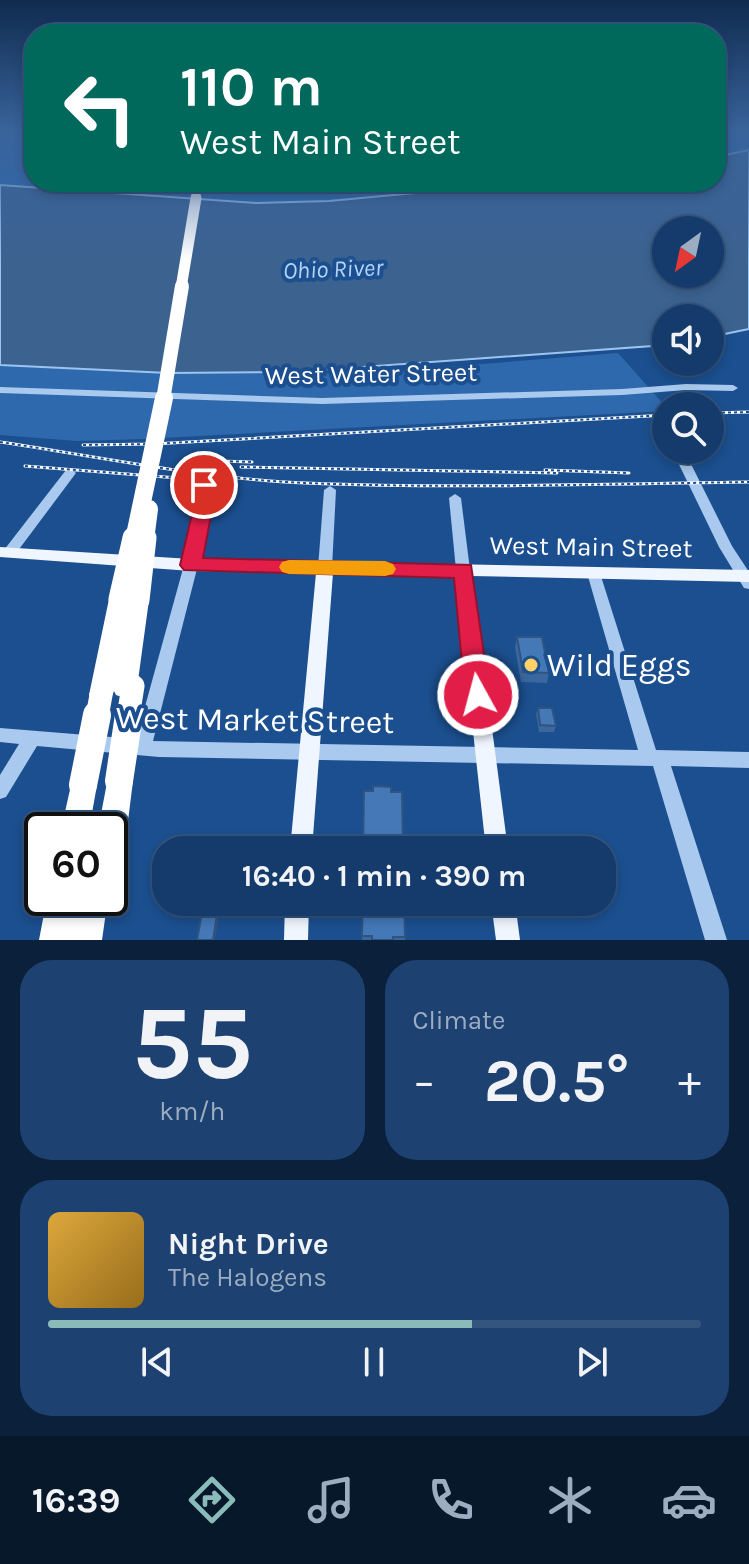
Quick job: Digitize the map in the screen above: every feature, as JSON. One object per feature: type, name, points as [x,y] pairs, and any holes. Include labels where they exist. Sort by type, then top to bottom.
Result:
[{"type":"highway","points":[[107,812],[104,783],[135,600],[144,521],[195,192]]},
{"type":"highway","points":[[104,812],[104,783],[135,600],[161,407],[195,192]]},
{"type":"highway","points":[[86,812],[104,783]]},
{"type":"highway","points":[[55,940],[59,916]]},
{"type":"highway","points":[[86,940],[90,916]]},
{"type":"highway","points":[[96,940],[99,916]]},
{"type":"main road","name":"West Main Street","points":[[3,556],[191,565],[747,579]]},
{"type":"main road","points":[[302,836],[325,568]]},
{"type":"main road","points":[[463,570],[495,836]]},
{"type":"main road","points":[[296,940],[297,916]]},
{"type":"main road","points":[[505,916],[508,940]]},
{"type":"street","name":"West Water Street","points":[[5,391],[322,401],[622,392],[686,387],[733,388]]},
{"type":"street","points":[[685,464],[747,579]]},
{"type":"street","points":[[3,556],[70,473]]},
{"type":"street","points":[[142,748],[191,565],[203,510],[204,485]]},
{"type":"street","points":[[325,568],[330,490]]},
{"type":"street","points":[[455,498],[463,570]]},
{"type":"street","points":[[594,573],[716,940]]},
{"type":"street","name":"West Market Street","points":[[0,735],[142,748],[749,760]]},
{"type":"street","points":[[0,791],[31,740]]},
{"type":"shaded area","points":[[0,173],[24,173],[24,187],[0,185]]},
{"type":"shaded area","points":[[100,192],[443,192],[329,201],[256,203]]},
{"type":"shaded area","points":[[618,353],[653,392],[652,412],[144,439],[77,441],[0,435],[0,365],[168,373],[368,373]]},
{"type":"water","name":"Ohio River","points":[[726,173],[749,173],[749,329],[724,334],[724,304],[652,304],[652,346],[294,372],[168,373],[0,365],[0,185],[24,187],[24,192],[100,192],[256,203],[329,201],[426,192],[726,192]]},
{"type":"building","name":"Wild Eggs","points":[[517,637],[542,637],[549,673],[523,672]]},
{"type":"building","points":[[538,708],[552,708],[556,726],[540,725]]},
{"type":"building","points":[[373,786],[391,787],[391,792],[402,792],[403,836],[363,836],[364,791],[373,791]]},
{"type":"building","points":[[201,916],[217,916],[213,940],[197,940]]},
{"type":"building","points":[[363,916],[404,916],[405,937],[372,940],[372,936],[362,936]]},
{"type":"railway","points":[[724,413],[749,412]]},
{"type":"railway","points":[[83,445],[153,444],[652,416]]},
{"type":"railway","points":[[0,442],[268,481],[472,486],[749,482]]},
{"type":"railway","points":[[188,460],[252,462]]},
{"type":"railway","points":[[25,466],[178,478]]},
{"type":"railway","points":[[241,467],[557,473]]},
{"type":"railway","points":[[545,470],[629,473]]},
{"type":"slow traffic","points":[[289,567],[385,569]]},
{"type":"place","name":"Wild Eggs","points":[[531,665]]},
{"type":"route","points":[[204,485],[203,510],[191,565],[463,570],[478,695]]}]
